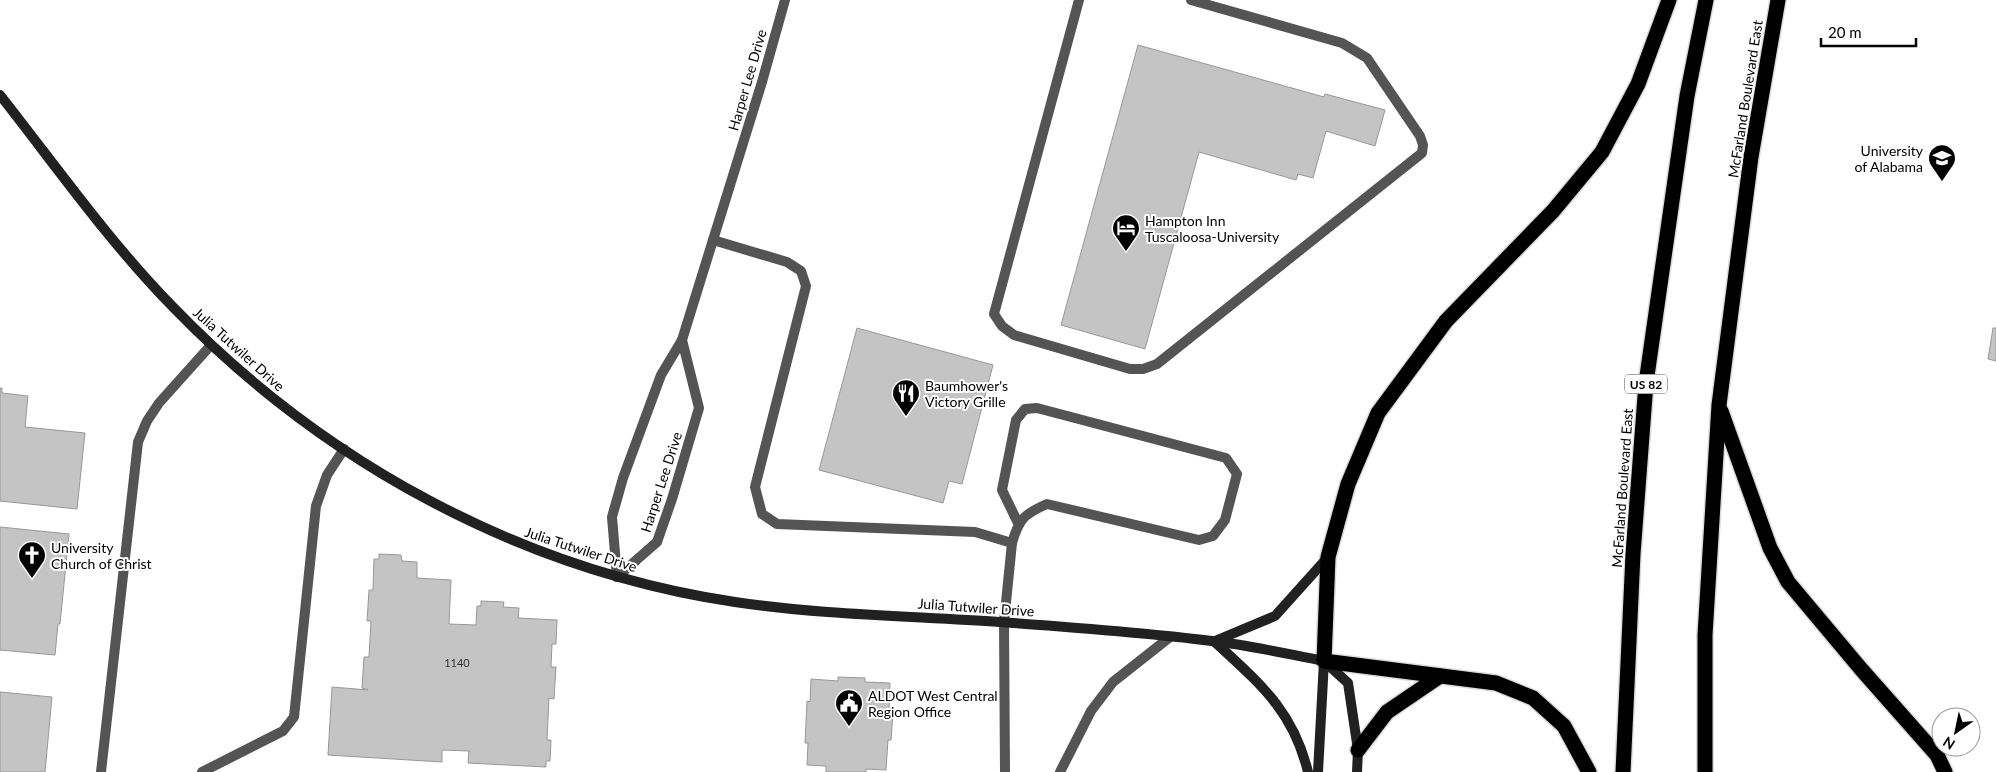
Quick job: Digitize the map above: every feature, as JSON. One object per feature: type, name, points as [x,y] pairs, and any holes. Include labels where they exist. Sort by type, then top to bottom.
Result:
[{"type":"highway","points":[[1589,772],[1564,726],[1532,698],[1496,683],[1324,661],[1328,557],[1348,484],[1378,413],[1446,321],[1553,211],[1602,152],[1638,84],[1669,0]]},
{"type":"highway","name":"McFarland Boulevard East","points":[[1623,772],[1633,554],[1646,383],[1687,96],[1706,0]]},
{"type":"highway","name":"McFarland Boulevard East","points":[[1705,772],[1706,635],[1718,405],[1751,157],[1778,0]]},
{"type":"highway","points":[[1718,405],[1770,548],[1788,582],[1937,755],[1945,772]]},
{"type":"highway","points":[[1358,750],[1387,712],[1440,676]]},
{"type":"street","name":"Harper Lee Drive","points":[[617,577],[612,517],[623,478],[660,375],[682,340],[762,82],[785,0]]},
{"type":"street","points":[[1079,0],[994,314],[1002,326],[1014,335],[1130,369],[1143,369],[1157,364],[1422,153],[1423,145],[1420,136],[1367,58],[1342,42],[1191,0]]},
{"type":"street","name":"Julia Tutwiler Drive","points":[[0,95],[134,264],[211,346],[259,388],[311,428],[413,492],[462,518],[512,540],[564,560],[617,577],[735,602],[796,609],[1004,622],[1214,641],[1324,661]]},
{"type":"street","points":[[714,240],[787,262],[801,271],[806,286],[755,487],[762,514],[777,524],[975,532],[1012,543]]},
{"type":"street","name":"Harper Lee Drive","points":[[617,577],[657,542],[699,408],[682,340]]},
{"type":"street","points":[[101,772],[138,442],[159,403],[211,346]]},
{"type":"street","points":[[1007,770],[1004,622],[1012,543],[1018,523],[1033,510],[1047,504],[1199,540],[1213,536],[1225,520],[1237,474],[1226,458],[1037,408],[1025,409],[1016,420],[1002,490],[1018,523]]},
{"type":"street","points":[[202,772],[283,731],[294,717],[316,506],[328,476],[344,450]]},
{"type":"street","points":[[1308,772],[1304,754],[1288,718],[1262,685],[1214,641],[1275,616],[1328,557]]},
{"type":"street","points":[[1060,772],[1091,710],[1102,696],[1123,673],[1170,637]]},
{"type":"street","points":[[1324,661],[1348,683],[1358,750],[1357,772]]},
{"type":"street","points":[[1318,772],[1324,661]]},
{"type":"building","name":"Hampton Inn Tuscaloosa-University","points":[[1138,45],[1324,97],[1325,94],[1385,110],[1375,146],[1326,131],[1313,178],[1298,174],[1296,180],[1199,152],[1145,349],[1061,325]]},
{"type":"building","name":"Baumhower's Victory Grille","points":[[857,328],[993,365],[962,484],[949,481],[943,503],[819,470]]},
{"type":"building","points":[[1993,328],[1996,328],[1996,361],[1988,359]]},
{"type":"building","name":"University Church of Christ","points":[[0,388],[2,388],[2,393],[28,396],[25,427],[85,433],[77,509],[0,501]]},
{"type":"building","name":"University Church of Christ","points":[[0,527],[69,534],[55,655],[0,650]]},
{"type":"building","points":[[379,554],[401,555],[402,561],[417,562],[417,578],[451,580],[449,624],[476,625],[477,606],[481,606],[481,601],[504,602],[503,607],[519,608],[518,618],[557,620],[556,644],[552,644],[551,667],[556,667],[554,699],[549,698],[547,740],[551,740],[550,761],[546,761],[546,767],[468,763],[469,751],[442,750],[442,762],[328,755],[332,687],[368,690],[362,688],[364,657],[369,657],[371,621],[367,621],[369,590],[373,590],[374,559],[379,559]]},
{"type":"building","name":"ALDOT West Central Region Office","points":[[838,677],[865,678],[865,682],[890,683],[889,713],[893,713],[891,740],[888,740],[886,770],[866,769],[866,772],[826,772],[826,766],[807,765],[808,743],[805,743],[807,701],[810,702],[811,679],[838,681]]},
{"type":"building","points":[[0,692],[52,697],[45,772],[0,772]]},
{"type":"place","name":"University of Alabama","points":[[1942,182]]},
{"type":"place","name":"Hampton Inn Tuscaloosa-University","points":[[1126,252]]},
{"type":"place","name":"Baumhower's Victory Grille","points":[[906,417]]},
{"type":"place","name":"University Church of Christ","points":[[32,579]]},
{"type":"place","name":"ALDOT West Central Region Office","points":[[849,727]]}]
